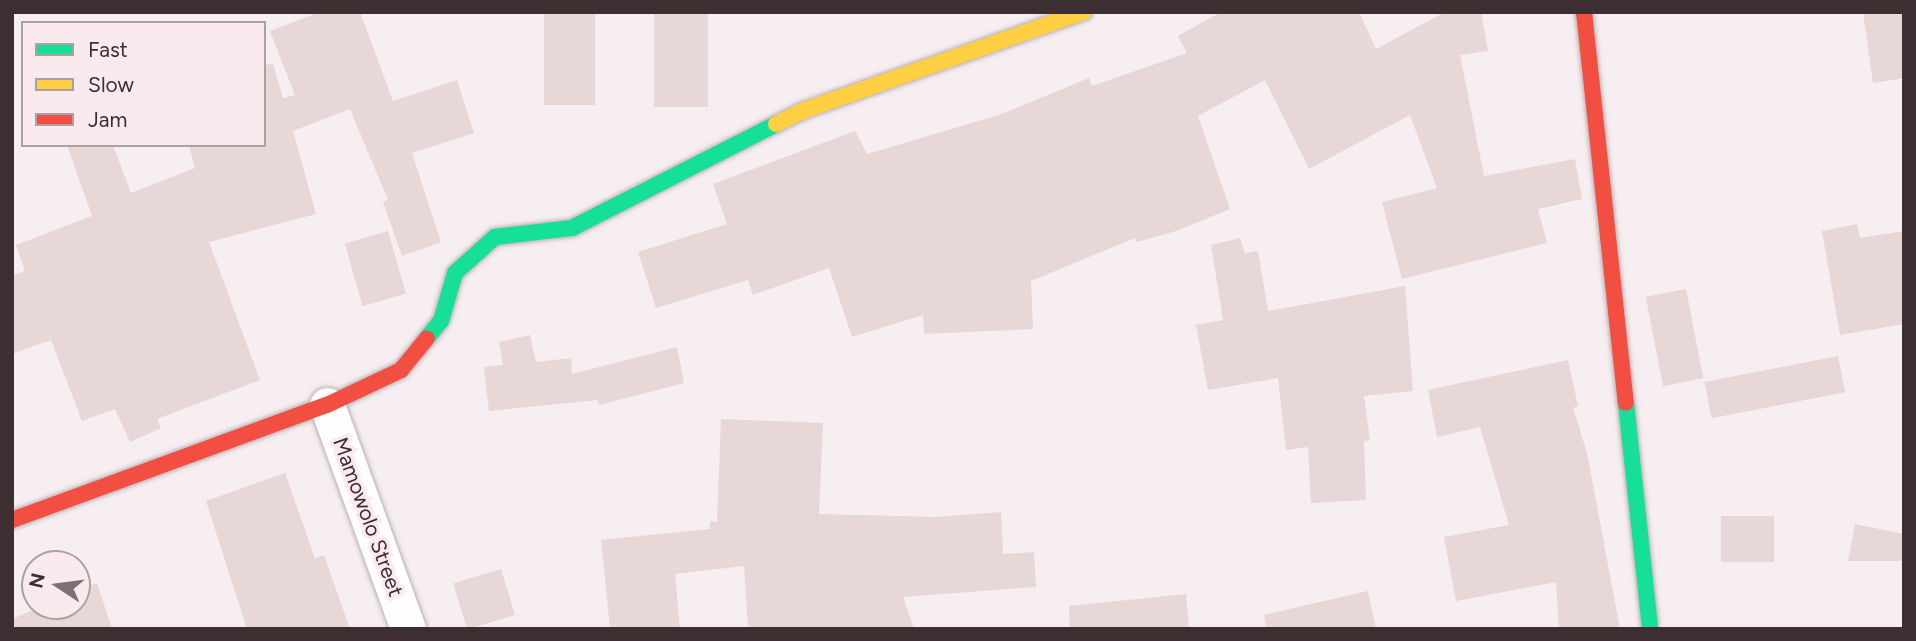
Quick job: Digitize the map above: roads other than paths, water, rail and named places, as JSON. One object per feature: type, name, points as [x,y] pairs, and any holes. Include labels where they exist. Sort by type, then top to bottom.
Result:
[{"type":"street","points":[[12,520],[327,405],[401,370],[441,321],[455,273],[495,237],[572,228],[805,110],[1084,12]]},
{"type":"street","points":[[1584,12],[1650,627]]},
{"type":"street","name":"Mamowolo Street","points":[[327,405],[408,629]]}]
